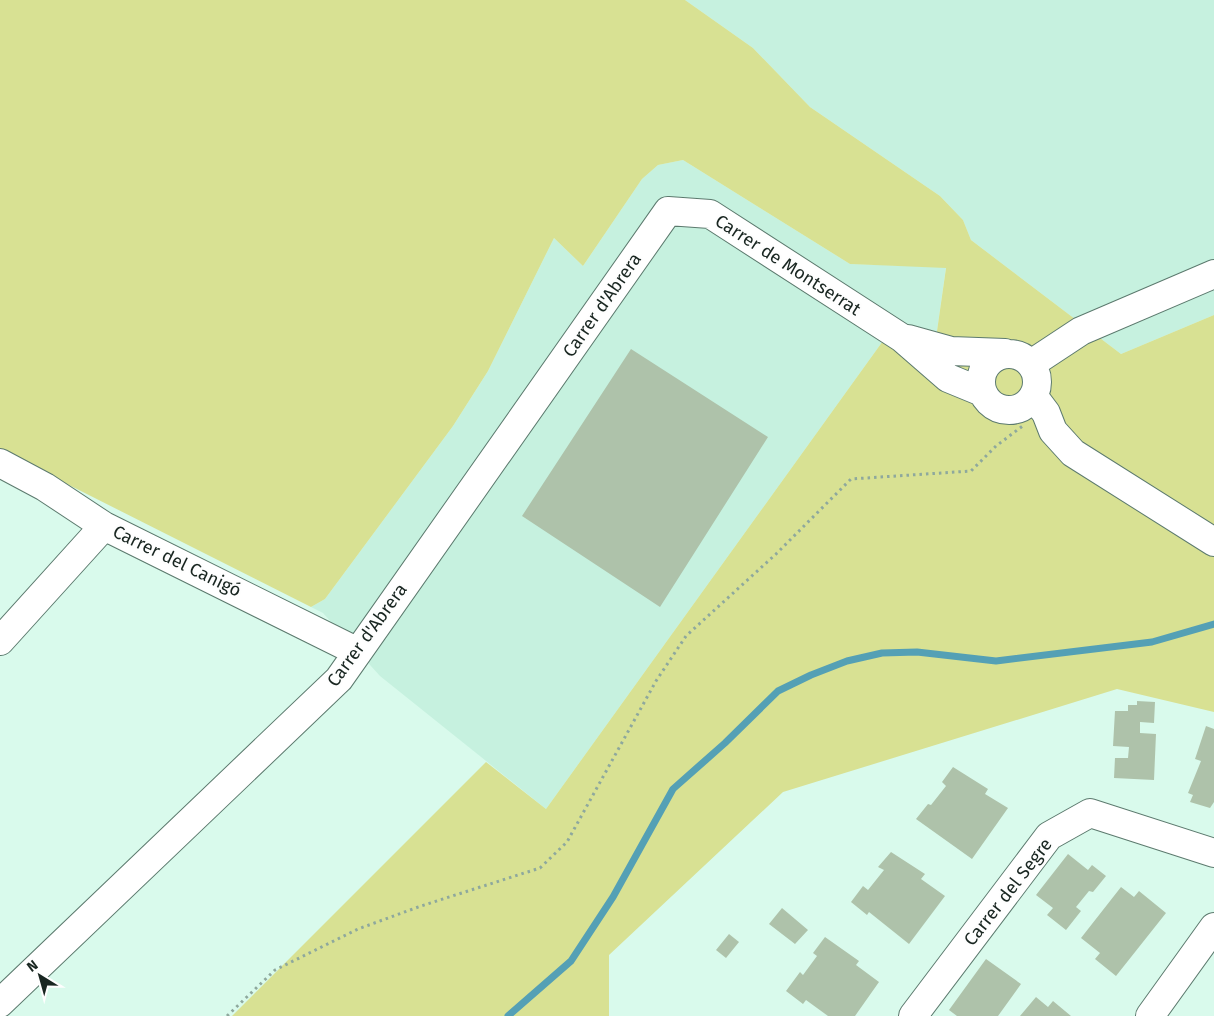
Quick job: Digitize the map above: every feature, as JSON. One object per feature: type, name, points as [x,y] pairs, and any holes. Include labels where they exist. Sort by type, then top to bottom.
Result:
[{"type":"street","name":"Carrer de Montserrat","points":[[668,211],[710,214],[902,338],[948,378],[982,392]]},
{"type":"street","name":"Carrer d'Abrera","points":[[0,1003],[338,680],[668,211]]},
{"type":"street","points":[[1031,364],[1081,331],[1214,274]]},
{"type":"street","name":"Carrer de Montserrat","points":[[902,338],[952,351],[1004,353]]},
{"type":"street","points":[[1034,414],[1038,380],[1031,364],[1019,355],[1004,353],[989,361],[984,367],[980,384],[987,400],[1002,409],[1034,414],[1073,453],[1214,542]]},
{"type":"street","name":"Carrer del Canigó","points":[[0,463],[45,487],[104,526],[358,652]]},
{"type":"street","points":[[0,641],[104,526]]},
{"type":"street","name":"Carrer del Segre","points":[[914,1016],[1048,836],[1090,813],[1214,852]]},
{"type":"street","points":[[1150,1016],[1214,928]]},
{"type":"path","points":[[227,1016],[274,970],[358,929],[421,906],[540,868],[567,842],[656,682],[686,636],[776,554],[851,480],[971,471],[996,446],[1034,414]]},
{"type":"shaded area","points":[[685,0],[1214,0],[1214,315],[1121,354],[971,240],[963,220],[940,196],[810,107],[753,48]]},
{"type":"shaded area","points":[[683,160],[850,264],[946,267],[936,338],[898,320],[546,809],[380,676],[323,613],[311,607],[325,599],[453,426],[488,371],[554,238],[583,266],[642,179],[658,165]]},
{"type":"green space","points":[[0,0],[685,0],[753,48],[810,107],[940,196],[963,220],[971,240],[1121,354],[1214,315],[1214,712],[1117,689],[783,792],[609,955],[609,1016],[232,1016],[486,762],[546,809],[898,320],[936,338],[946,268],[850,264],[683,160],[658,165],[642,179],[583,266],[554,238],[488,371],[453,426],[325,599],[311,607],[63,482],[0,453]]},
{"type":"building","points":[[631,349],[768,437],[660,607],[522,516]]},
{"type":"building","points":[[1137,701],[1155,702],[1154,723],[1140,722],[1140,733],[1156,734],[1154,780],[1114,778],[1115,758],[1128,758],[1129,747],[1113,746],[1115,711],[1128,711],[1128,705],[1137,705]]},
{"type":"building","points":[[1206,726],[1214,729],[1214,802],[1210,808],[1190,802],[1193,795],[1188,793],[1201,761],[1195,759]]},
{"type":"building","points":[[953,767],[988,789],[985,794],[1008,808],[972,859],[916,819],[928,804],[931,805],[946,786],[942,782]]},
{"type":"building","points":[[891,852],[925,874],[921,879],[945,896],[909,944],[869,912],[867,915],[851,902],[863,886],[868,890],[884,870],[878,867]]},
{"type":"building","points":[[1068,854],[1088,870],[1092,865],[1106,876],[1093,892],[1089,891],[1076,907],[1081,911],[1066,930],[1047,915],[1053,908],[1036,895]]},
{"type":"building","points":[[1121,887],[1134,897],[1139,891],[1166,913],[1116,976],[1095,959],[1100,953],[1081,938]]},
{"type":"building","points":[[782,908],[808,930],[795,944],[769,924]]},
{"type":"building","points":[[729,934],[739,942],[726,958],[716,950]]},
{"type":"building","points":[[825,937],[859,961],[856,965],[879,982],[855,1016],[828,1016],[806,1000],[803,1004],[786,991],[800,972],[803,975],[817,956],[813,953]]},
{"type":"building","points":[[986,959],[1021,984],[998,1016],[957,1016],[949,1010]]},
{"type":"building","points":[[1036,997],[1048,1007],[1053,1001],[1071,1016],[1020,1016]]},
{"type":"waterway","points":[[508,1016],[571,961],[613,897],[673,789],[725,743],[778,691],[811,675],[847,661],[882,653],[917,652],[996,661],[1152,642],[1214,624]]}]
